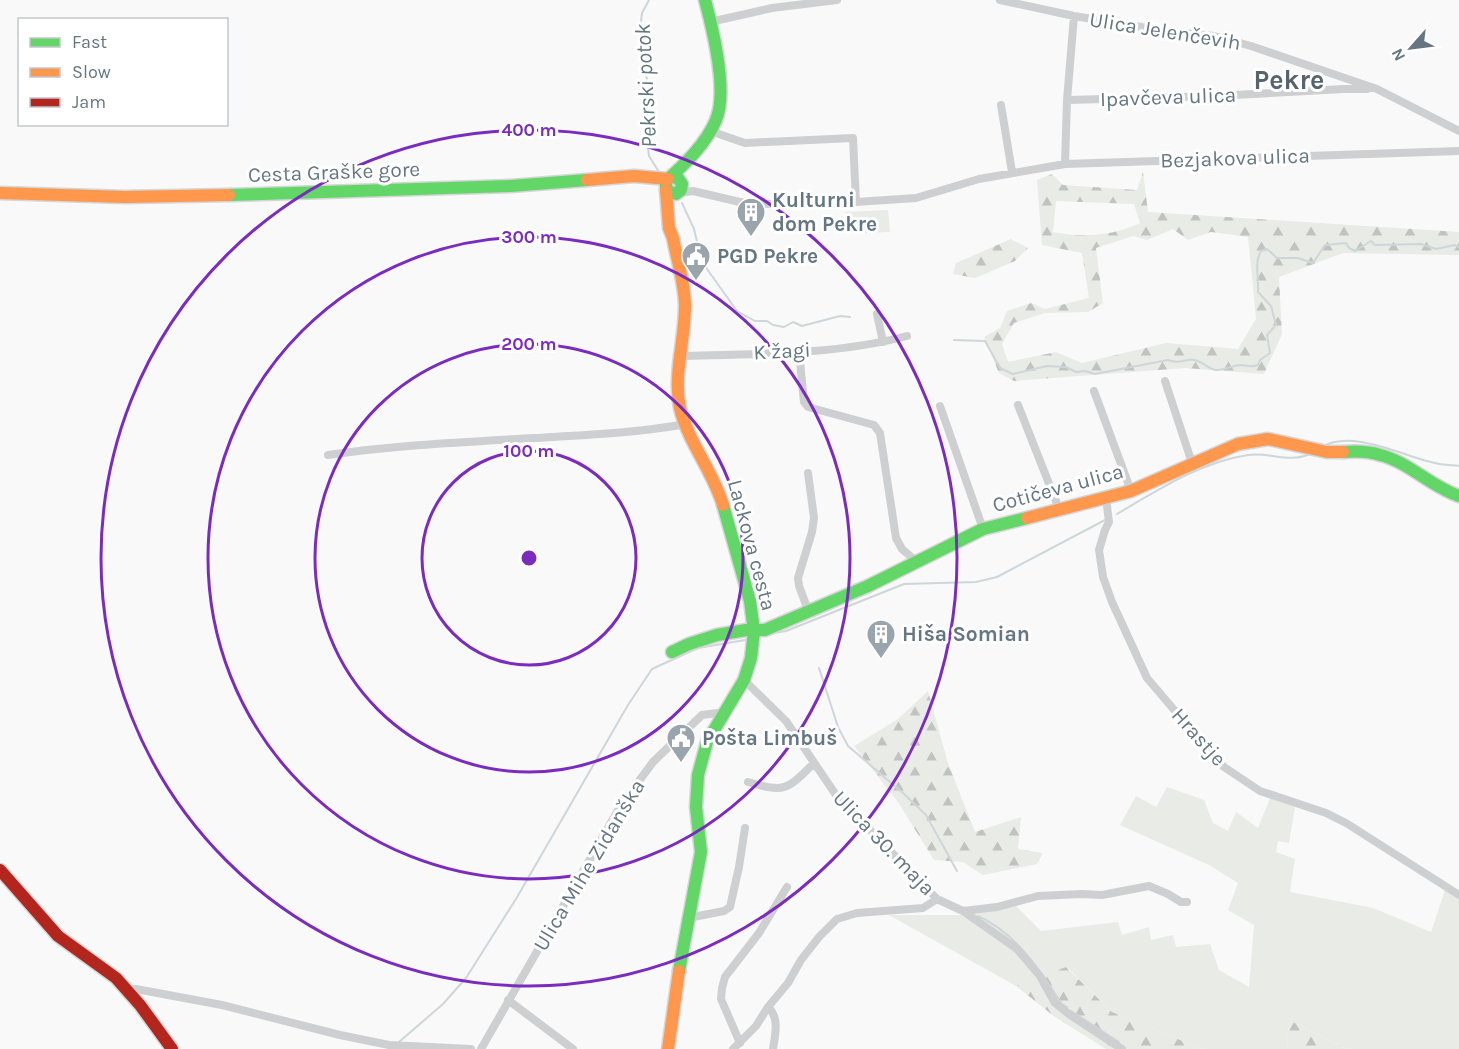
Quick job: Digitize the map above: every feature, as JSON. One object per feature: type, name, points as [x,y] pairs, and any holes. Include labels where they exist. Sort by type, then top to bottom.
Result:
[{"type":"street","points":[[705,0],[720,99],[720,111],[710,131],[745,143],[853,138],[856,202]]},
{"type":"street","points":[[710,22],[772,8],[837,0]]},
{"type":"street","name":"Ulica Jelenčevih","points":[[1000,0],[1074,16],[1223,39],[1251,46],[1377,89],[1459,131]]},
{"type":"street","name":"Ipavčeva ulica","points":[[1065,164],[1067,100],[1074,16]]},
{"type":"street","name":"Ipavčeva ulica","points":[[1067,100],[1216,96],[1344,88],[1377,89]]},
{"type":"street","points":[[1001,105],[1012,172]]},
{"type":"street","name":"Lackova cesta","points":[[668,1049],[700,852],[696,807],[698,775],[707,742],[744,680],[751,658],[754,631],[747,591],[718,488],[680,407],[678,381],[685,305],[668,220],[673,186],[684,164],[710,131]]},
{"type":"street","name":"Bezjakova ulica","points":[[673,186],[753,204],[856,202],[916,198],[979,179],[1065,164],[1459,151]]},
{"type":"street","name":"Cesta Graške gore","points":[[0,193],[125,197],[283,194],[503,186],[634,176],[673,186]]},
{"type":"street","points":[[877,314],[884,342]]},
{"type":"street","name":"K žagi","points":[[681,356],[799,351],[884,342],[907,336]]},
{"type":"street","points":[[799,351],[804,402],[808,407],[874,425],[880,433],[896,538],[902,549],[917,562]]},
{"type":"street","points":[[1165,381],[1192,463]]},
{"type":"street","points":[[1094,391],[1131,490]]},
{"type":"street","points":[[1018,405],[1059,509]]},
{"type":"street","points":[[940,406],[983,529]]},
{"type":"street","points":[[328,455],[374,448],[440,443],[606,434],[686,424]]},
{"type":"street","name":"Cotičeva ulica","points":[[672,652],[711,638],[748,630],[765,630],[868,586],[983,529],[1131,490],[1238,444],[1268,440],[1317,450],[1359,451],[1382,455],[1446,492],[1459,496]]},
{"type":"street","points":[[808,473],[814,518],[798,578],[808,610]]},
{"type":"street","name":"Hrastje","points":[[1106,498],[1109,522],[1099,550],[1103,578],[1112,602],[1147,678],[1224,767],[1260,791],[1326,813],[1346,823],[1459,895]]},
{"type":"street","name":"Ulica 30. maja","points":[[744,680],[786,721],[836,795],[938,899],[963,911]]},
{"type":"street","name":"Ulica Mihe Zidanška","points":[[481,1049],[621,805],[653,762],[702,715],[725,712]]},
{"type":"street","points":[[748,782],[771,789],[785,788],[814,763]]},
{"type":"street","points":[[688,918],[730,907],[745,828]]},
{"type":"street","points":[[0,870],[58,936],[101,967],[128,991],[172,1049]]},
{"type":"street","points":[[963,911],[997,907],[1038,896],[1102,895],[1149,886],[1181,902],[1187,902]]},
{"type":"street","points":[[787,887],[759,933],[725,977],[721,999],[736,1046],[756,1026],[788,983],[801,960],[837,919],[857,913],[923,908],[938,899]]},
{"type":"street","points":[[963,911],[1017,949],[1040,976],[1055,1003],[1122,1049]]},
{"type":"street","points":[[128,991],[136,989],[222,1005],[393,1046],[471,1049]]},
{"type":"street","points":[[508,1000],[573,1049]]},
{"type":"street","points":[[768,1007],[775,1019],[776,1033],[773,1049]]},
{"type":"green space","points":[[1143,172],[1148,212],[1459,232],[1459,255],[1343,253],[1279,277],[1282,334],[1264,374],[1185,368],[1014,381],[999,373],[984,337],[1000,328],[1007,311],[1031,303],[1045,309],[1089,298],[1082,253],[1042,245],[1037,180],[1052,174],[1063,185],[1137,190]],"holes":[[[1056,201],[1134,204],[1140,223],[1119,231],[1098,235],[1053,232]],[[1173,229],[1188,240],[1211,232],[1248,237],[1256,319],[1238,349],[1166,343],[1082,363],[1056,352],[1008,362],[1002,344],[1014,323],[1045,313],[1088,312],[1103,303],[1096,248],[1133,236],[1147,240]]]},
{"type":"green space","points":[[888,210],[890,232],[845,234],[845,212]]},
{"type":"green space","points":[[1011,239],[1028,248],[1015,261],[975,278],[953,274],[956,263]]},
{"type":"green space","points":[[928,691],[948,763],[975,832],[1021,817],[1018,849],[1043,853],[1037,864],[983,875],[963,862],[934,860],[898,802],[854,746],[898,719]]},
{"type":"green space","points":[[1167,787],[1204,800],[1213,823],[1228,831],[1236,812],[1258,828],[1270,798],[1295,807],[1289,843],[1278,841],[1276,852],[1295,859],[1290,892],[1373,908],[1431,932],[1445,890],[1459,898],[1459,1049],[1347,1049],[1289,1020],[1287,1049],[1202,1049],[1112,1012],[1067,967],[1016,986],[889,915],[965,915],[1015,905],[1041,931],[1118,922],[1122,935],[1149,927],[1151,940],[1173,935],[1176,947],[1210,944],[1219,970],[1249,987],[1254,925],[1228,910],[1238,883],[1209,865],[1120,825],[1136,796],[1156,807]]},
{"type":"green space","points":[[1066,967],[1112,1012],[1202,1049],[1106,1049],[1055,1017],[1016,986]]},
{"type":"green space","points":[[1289,1020],[1347,1049],[1287,1049]]},
{"type":"waterway","name":"Pekrski potok","points":[[649,0],[642,13],[639,35],[640,53],[647,79],[646,131],[649,156],[659,172]]},
{"type":"waterway","points":[[682,203],[694,229],[702,262],[737,311],[755,321],[767,321],[784,327],[793,322],[802,326],[840,316],[850,317]]},
{"type":"waterway","points":[[954,340],[985,341],[1000,368],[1013,374],[1047,366],[1066,367],[1076,372],[1085,371],[1095,374],[1168,360],[1176,362],[1195,360],[1216,370],[1240,365],[1256,366],[1270,353],[1267,335],[1276,325],[1271,306],[1258,292],[1257,266],[1261,251],[1267,249],[1277,258],[1298,258],[1313,263],[1325,245],[1346,243],[1355,251],[1371,241],[1375,245],[1421,244],[1436,249],[1455,245],[1459,247]]},
{"type":"waterway","points":[[1322,447],[1334,442],[1361,442],[1434,463],[1459,466]]},
{"type":"waterway","points":[[1117,514],[1180,478],[1213,464],[1248,455],[1296,458],[1312,453]]},
{"type":"waterway","points":[[774,633],[786,631],[904,584],[976,582],[997,577],[1105,520]]},
{"type":"waterway","points":[[399,1042],[443,1004],[466,978],[516,899],[628,705],[652,669],[698,648],[745,640]]},
{"type":"waterway","points":[[819,668],[838,727],[848,746],[926,815],[957,871]]},
{"type":"waterway","points":[[978,916],[1004,932],[1016,943],[1036,966],[1062,1004],[1067,1007]]},
{"type":"waterway","points":[[1071,1011],[1119,1042]]},
{"type":"traffic: fast","points":[[671,177],[678,178],[682,184],[681,190],[676,194],[666,190],[666,181],[688,161],[701,145],[712,129],[719,108],[718,61],[705,0]]},
{"type":"traffic: fast","points":[[229,195],[511,186],[587,180]]},
{"type":"traffic: fast","points":[[1343,452],[1366,452],[1391,458],[1439,487],[1459,496]]},
{"type":"traffic: fast","points":[[679,971],[701,852],[696,807],[698,775],[707,742],[744,680],[751,658],[754,631],[750,601],[723,505]]},
{"type":"traffic: fast","points":[[672,652],[717,635],[746,630],[765,630],[868,586],[983,529],[1027,518]]},
{"type":"traffic: slow","points":[[587,180],[634,176],[668,179]]},
{"type":"traffic: slow","points":[[666,190],[669,228],[685,298],[678,383],[680,408],[689,433],[719,492],[723,505]]},
{"type":"traffic: slow","points":[[0,193],[125,197],[229,195]]},
{"type":"traffic: slow","points":[[1027,518],[1131,491],[1238,444],[1268,439],[1327,452],[1343,452]]},
{"type":"traffic: slow","points":[[668,1049],[679,971]]},
{"type":"traffic: jam","points":[[0,870],[58,936],[116,978],[140,1005],[172,1049]]},
{"type":"place","name":"Kulturni dom Pekre","points":[[751,238]]},
{"type":"place","name":"PGD Pekre","points":[[696,282]]},
{"type":"place","name":"Hiša Somian","points":[[881,660]]},
{"type":"place","name":"Pošta Limbuš","points":[[681,764]]},
{"type":"district","name":"Pekre","points":[[1289,80]]}]
